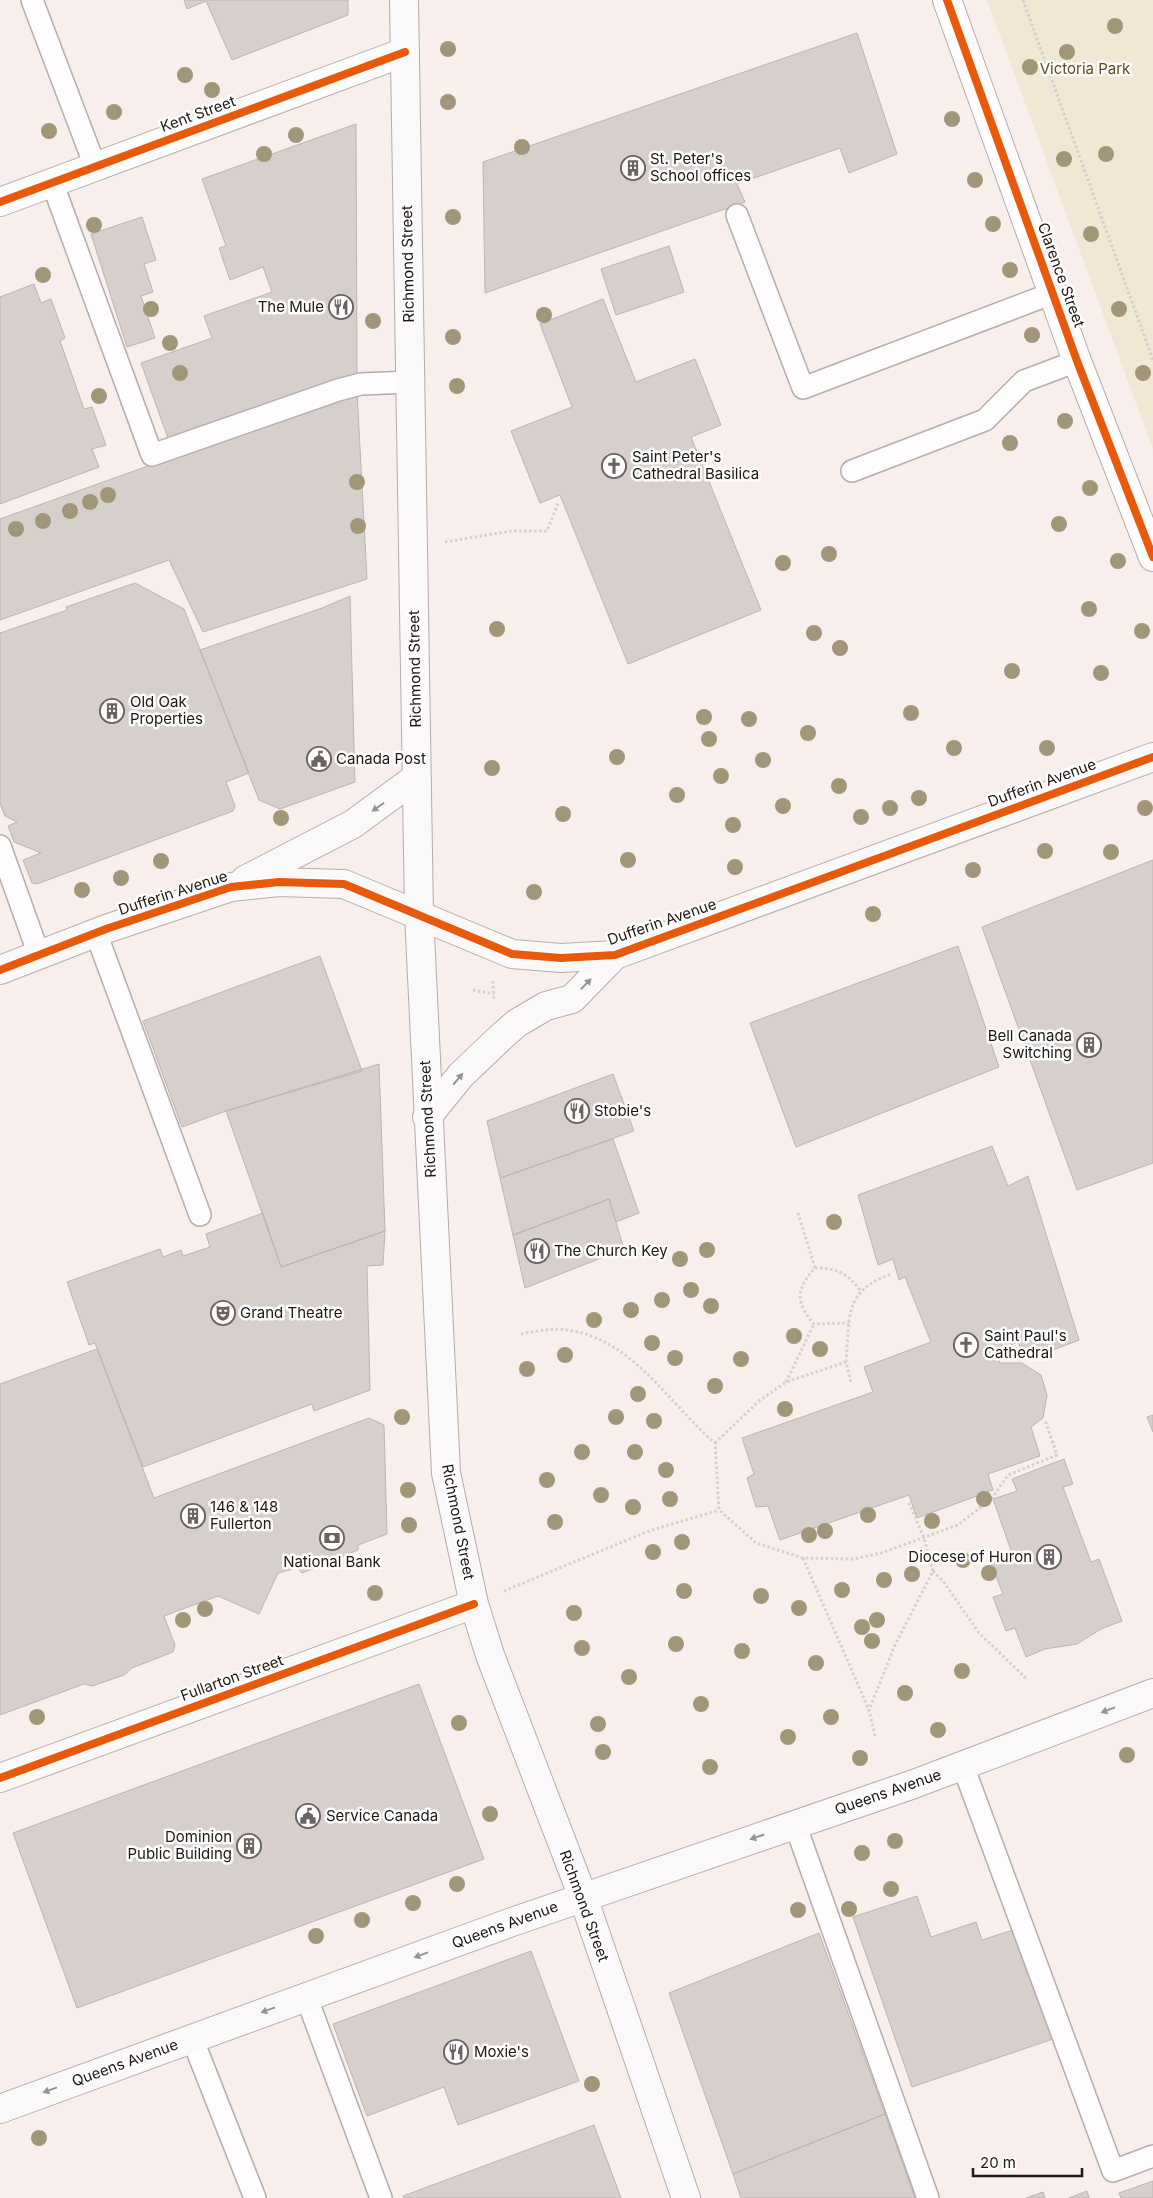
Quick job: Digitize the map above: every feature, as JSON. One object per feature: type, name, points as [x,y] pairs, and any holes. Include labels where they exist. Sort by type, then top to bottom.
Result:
[{"type":"main road","name":"Richmond Street","points":[[404,0],[419,914],[427,1117],[446,1473],[474,1604],[490,1656],[583,1897],[686,2198]]},
{"type":"main road","name":"Dufferin Avenue","points":[[0,970],[96,933],[230,887],[279,882],[344,884],[512,954],[561,958],[615,955],[1153,757]]},
{"type":"main road","points":[[230,887],[353,824],[417,777]]},
{"type":"main road","points":[[427,1117],[461,1075],[500,1037],[517,1023],[546,1006],[572,999],[615,955]]},
{"type":"main road","name":"Fullarton Street","points":[[0,1778],[474,1604]]},
{"type":"main road","name":"Queens Avenue","points":[[0,2108],[583,1897],[963,1766],[1153,1693]]},
{"type":"street","name":"Clarence Street","points":[[947,0],[1077,361],[1153,557]]},
{"type":"street","name":"Kent Street","points":[[0,202],[405,52]]},
{"type":"lane","points":[[32,0],[95,166]]},
{"type":"lane","points":[[52,182],[152,455],[338,390],[361,384],[410,382]]},
{"type":"lane","points":[[737,215],[803,388],[1053,293]]},
{"type":"lane","points":[[852,471],[985,420],[1024,381],[1077,361]]},
{"type":"lane","points":[[0,846],[39,955]]},
{"type":"lane","points":[[96,933],[200,1214]]},
{"type":"lane","points":[[963,1766],[1113,2171],[1153,2156]]},
{"type":"lane","points":[[795,1824],[928,2198]]},
{"type":"lane","points":[[306,1996],[381,2198]]},
{"type":"lane","points":[[192,2038],[255,2198]]},
{"type":"path","points":[[1023,0],[1153,360]]},
{"type":"path","points":[[413,548],[511,530],[547,530],[559,501]]},
{"type":"path","points":[[473,990],[494,994]]},
{"type":"path","points":[[798,1213],[815,1268]]},
{"type":"path","points":[[815,1268],[840,1270],[847,1274],[860,1290]]},
{"type":"path","points":[[814,1324],[804,1310],[800,1294],[805,1279],[815,1268]]},
{"type":"path","points":[[851,1383],[846,1362],[849,1323],[854,1302],[860,1290],[874,1280],[891,1274]]},
{"type":"path","points":[[814,1324],[849,1323]]},
{"type":"path","points":[[786,1382],[814,1324]]},
{"type":"path","points":[[521,1334],[545,1330],[567,1330],[590,1335],[610,1345],[632,1360],[698,1429],[715,1443],[718,1510],[756,1543],[803,1558],[853,1559],[882,1553],[958,1525],[992,1498],[1008,1475],[1057,1455],[1045,1420]]},
{"type":"path","points":[[715,1443],[759,1401],[786,1382],[846,1362]]},
{"type":"path","points":[[908,1503],[924,1538],[932,1571],[943,1581],[979,1633],[1028,1680]]},
{"type":"path","points":[[474,1604],[649,1532],[718,1510]]},
{"type":"path","points":[[803,1558],[870,1710],[875,1736]]},
{"type":"path","points":[[870,1710],[895,1645],[932,1571]]},
{"type":"green space","name":"Victoria Park","points":[[987,0],[1153,0],[1153,449]]},
{"type":"building","points":[[184,0],[348,0],[348,15],[232,60],[206,1],[187,9]]},
{"type":"building","name":"St. Peter's School offices","points":[[857,33],[897,154],[849,173],[840,148],[737,184],[745,202],[485,293],[483,162]]},
{"type":"building","points":[[356,124],[357,374],[169,441],[141,363],[212,338],[204,316],[272,292],[263,267],[230,280],[219,248],[226,246],[202,179]]},
{"type":"building","points":[[142,217],[156,260],[144,264],[153,292],[141,296],[155,338],[127,347],[91,234]]},
{"type":"building","points":[[669,246],[684,292],[616,315],[601,269]]},
{"type":"building","points":[[34,284],[41,303],[51,299],[65,338],[60,341],[84,409],[92,407],[106,445],[92,449],[99,467],[0,504],[0,297]]},
{"type":"building","name":"Saint Peter's Cathedral Basilica","points":[[603,299],[636,382],[695,359],[721,425],[691,437],[761,610],[628,664],[560,495],[540,503],[511,431],[572,407],[540,324]]},
{"type":"building","points":[[357,391],[367,579],[203,632],[169,560],[0,620],[0,519]]},
{"type":"building","name":"Old Oak Properties","points":[[135,583],[184,609],[249,773],[226,782],[235,806],[233,811],[37,884],[32,883],[23,860],[41,853],[14,842],[8,826],[17,822],[5,816],[0,804],[0,633],[67,610],[66,607]]},
{"type":"building","points":[[350,596],[355,782],[280,809],[259,800],[200,650],[322,608]]},
{"type":"building","name":"Bell Canada Switching","points":[[1153,860],[1153,1163],[1077,1190],[982,927]]},
{"type":"building","points":[[958,946],[999,1067],[796,1147],[750,1023]]},
{"type":"building","points":[[320,956],[362,1071],[226,1111],[182,1127],[143,1021]]},
{"type":"building","points":[[379,1064],[385,1231],[281,1267],[226,1111]]},
{"type":"building","points":[[613,1074],[634,1131],[500,1178],[487,1121]]},
{"type":"building","points":[[613,1139],[639,1213],[616,1222],[609,1199],[513,1235],[500,1178]]},
{"type":"building","name":"Saint Paul's Cathedral","points":[[992,1146],[1008,1186],[1028,1176],[1079,1340],[1048,1352],[1046,1348],[1024,1356],[1018,1342],[996,1352],[1000,1363],[1022,1363],[1041,1375],[1047,1395],[1043,1418],[1031,1427],[1040,1456],[988,1474],[993,1490],[917,1518],[909,1495],[780,1540],[768,1506],[756,1507],[747,1478],[754,1474],[742,1438],[873,1392],[864,1367],[931,1342],[905,1277],[899,1280],[893,1259],[878,1265],[858,1195]]},
{"type":"building","points":[[609,1199],[624,1249],[525,1288],[513,1235]]},
{"type":"building","name":"Grand Theatre","points":[[263,1213],[281,1267],[385,1231],[383,1265],[367,1266],[370,1390],[314,1411],[312,1404],[143,1467],[95,1343],[89,1345],[67,1282],[160,1249],[163,1257],[181,1250],[183,1256],[210,1247],[206,1234]]},
{"type":"building","name":"146 & 148 Fullerton","points":[[97,1349],[154,1498],[369,1418],[384,1425],[387,1534],[358,1545],[358,1550],[302,1573],[297,1568],[278,1573],[259,1614],[218,1596],[164,1616],[175,1645],[173,1652],[132,1668],[124,1675],[92,1686],[84,1684],[0,1715],[0,1384]]},
{"type":"building","points":[[1153,1415],[1153,1432],[1147,1417]]},
{"type":"building","name":"Diocese of Huron","points":[[1064,1459],[1073,1484],[1063,1487],[1091,1562],[1099,1559],[1122,1621],[1101,1629],[1077,1644],[1045,1649],[1026,1657],[1015,1628],[1006,1631],[993,1597],[1003,1594],[991,1564],[1013,1556],[993,1499],[1017,1491],[1012,1479]]},
{"type":"building","name":"Dominion Public Building","points":[[419,1684],[484,1859],[77,2008],[13,1833]]},
{"type":"building","points":[[917,1896],[931,1937],[976,1922],[982,1940],[1019,1928],[1056,2038],[912,2087],[853,1917]]},
{"type":"building","points":[[819,1933],[885,2114],[733,2174],[669,1993]]},
{"type":"building","name":"Moxie's","points":[[531,1951],[579,2081],[458,2125],[444,2087],[367,2116],[333,2024]]},
{"type":"building","points":[[885,2114],[915,2198],[741,2198],[733,2174]]},
{"type":"building","points":[[594,2125],[621,2198],[404,2198],[403,2196]]},
{"type":"building","points":[[1153,2181],[1153,2198],[1121,2198],[1119,2193]]},
{"type":"building","points":[[1087,2191],[1089,2198],[1069,2198]]},
{"type":"building","points":[[1043,2192],[1045,2198],[1026,2198]]},
{"type":"cycle path","points":[[947,0],[1077,361],[1153,557]]},
{"type":"cycle path","points":[[0,202],[405,52]]},
{"type":"cycle path","points":[[0,970],[106,929],[231,887],[279,882],[344,884],[512,954],[561,958],[615,955],[1153,757]]},
{"type":"cycle path","points":[[0,1778],[474,1604]]},
{"type":"place","name":"St. Peter's School offices","points":[[633,168]]},
{"type":"place","name":"The Mule","points":[[341,307]]},
{"type":"place","name":"Saint Peter's Cathedral Basilica","points":[[614,466]]},
{"type":"place","name":"Old Oak Properties","points":[[112,711]]},
{"type":"place","name":"Canada Post","points":[[319,759]]},
{"type":"place","name":"Bell Canada Switching","points":[[1089,1045]]},
{"type":"place","name":"Stobie's","points":[[577,1111]]},
{"type":"place","name":"The Church Key","points":[[537,1251]]},
{"type":"place","name":"Grand Theatre","points":[[223,1313]]},
{"type":"place","name":"Saint Paul's Cathedral","points":[[966,1345]]},
{"type":"place","name":"146 & 148 Fullerton","points":[[193,1516]]},
{"type":"place","name":"National Bank","points":[[332,1538]]},
{"type":"place","name":"Diocese of Huron","points":[[1049,1557]]},
{"type":"place","name":"Service Canada","points":[[308,1816]]},
{"type":"place","name":"Dominion Public Building","points":[[249,1846]]},
{"type":"place","name":"Moxie's","points":[[456,2052]]}]
